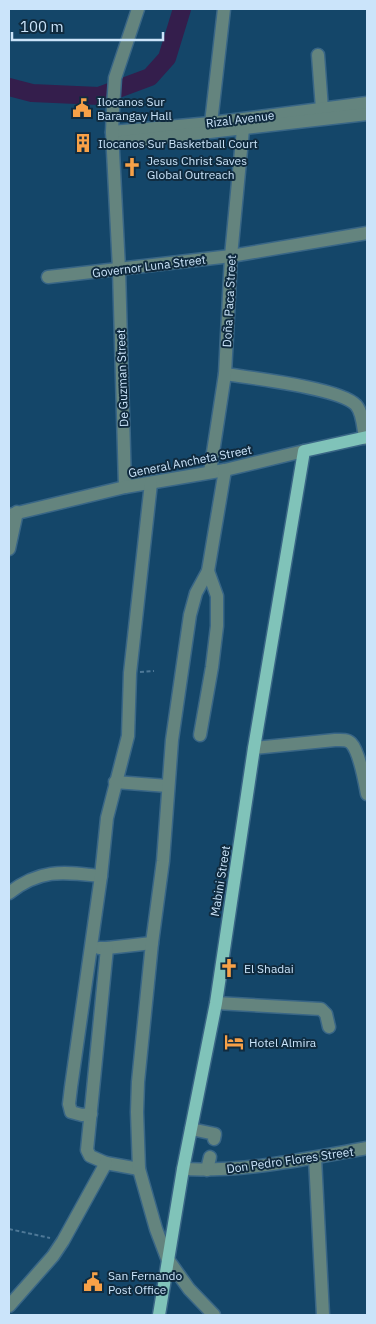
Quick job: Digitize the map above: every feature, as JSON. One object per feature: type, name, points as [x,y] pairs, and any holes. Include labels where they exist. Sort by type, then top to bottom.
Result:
[{"type":"main road","name":"General Ancheta Street","points":[[304,451],[366,438]]},
{"type":"main road","name":"Mabini Street","points":[[159,1315],[183,1169],[216,1003],[254,748],[304,451]]},
{"type":"street","name":"De Guzman Street","points":[[125,487],[119,269],[112,138],[116,78],[138,9]]},
{"type":"street","points":[[211,123],[224,9]]},
{"type":"street","points":[[318,55],[322,108]]},
{"type":"street","name":"Rizal Avenue","points":[[112,138],[367,103]]},
{"type":"street","name":"Rizal Avenue","points":[[112,138],[243,128],[367,114]]},
{"type":"street","name":"Doña Paca Street","points":[[210,472],[225,374],[231,256],[243,128]]},
{"type":"street","name":"Governor Luna Street","points":[[48,277],[231,256],[367,233]]},
{"type":"street","points":[[225,374],[316,390],[347,399],[355,404],[359,410],[366,438]]},
{"type":"street","name":"General Ancheta Street","points":[[13,513],[125,487],[225,470],[304,451]]},
{"type":"street","points":[[214,1315],[189,1289],[167,1258],[156,1229],[139,1169],[137,1112],[138,1082],[152,943],[163,862],[172,740],[190,615],[196,593],[208,571],[225,470]]},
{"type":"street","points":[[91,1114],[72,1113],[69,1107],[108,818],[115,782],[128,736],[130,672],[150,483]]},
{"type":"street","points":[[9,549],[13,513]]},
{"type":"street","points":[[200,735],[217,626],[217,596],[208,571]]},
{"type":"street","points":[[254,748],[342,740],[352,744],[364,765],[367,794]]},
{"type":"street","points":[[115,782],[168,786]]},
{"type":"street","points":[[9,893],[44,874],[66,872],[101,876]]},
{"type":"street","points":[[91,947],[107,948],[152,943]]},
{"type":"street","points":[[107,948],[88,1153],[92,1158],[106,1163],[139,1169]]},
{"type":"street","points":[[216,1003],[321,1009],[326,1014],[330,1027]]},
{"type":"street","points":[[191,1129],[215,1134],[214,1139]]},
{"type":"street","name":"Don Pedro Flores Street","points":[[183,1169],[250,1168],[367,1148]]},
{"type":"street","points":[[207,1170],[210,1157]]},
{"type":"street","points":[[315,1158],[323,1315]]},
{"type":"street","points":[[9,1306],[64,1241],[106,1163]]},
{"type":"path","points":[[9,1229],[64,1241]]},
{"type":"waterway","points":[[9,87],[32,93],[99,96],[150,77],[167,58],[182,9]]},
{"type":"place","name":"Ilocanos Sur Barangay Hall","points":[[82,108]]},
{"type":"place","name":"Ilocanos Sur Basketball Court","points":[[83,143]]},
{"type":"place","name":"Jesus Christ Saves Global Outreach","points":[[132,167]]},
{"type":"place","name":"El Shadai","points":[[229,968]]},
{"type":"place","name":"Hotel Almira","points":[[234,1042]]},
{"type":"place","name":"San Fernando Post Office","points":[[93,1282]]}]
